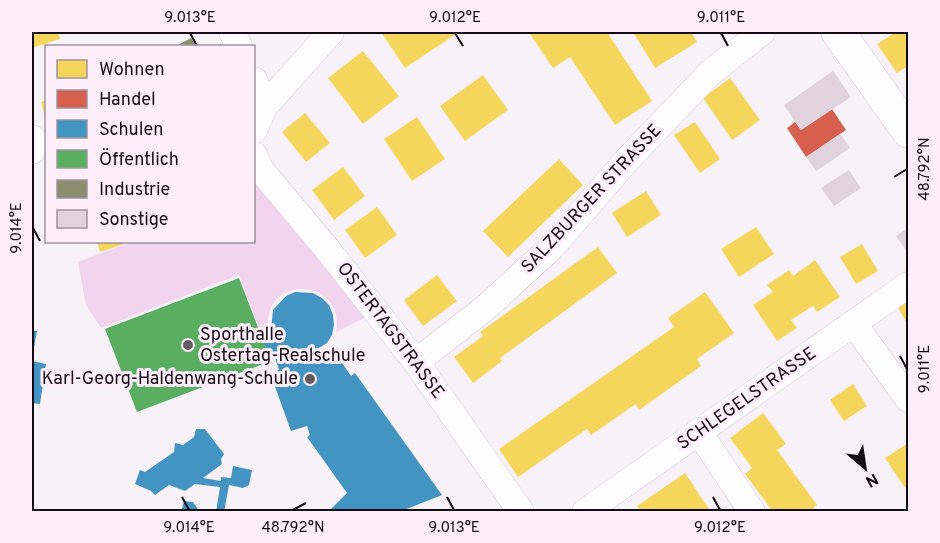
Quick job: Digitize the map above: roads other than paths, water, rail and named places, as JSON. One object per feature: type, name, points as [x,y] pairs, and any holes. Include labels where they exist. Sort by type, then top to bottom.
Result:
[{"type":"street","points":[[255,128],[265,106],[331,32]]},
{"type":"street","name":"SALZBURGER STRASSE","points":[[416,362],[484,309],[552,247],[627,160],[710,73],[762,32]]},
{"type":"street","points":[[838,32],[909,131]]},
{"type":"street","points":[[255,82],[265,106]]},
{"type":"street","points":[[32,138],[32,151]]},
{"type":"street","name":"OSTERTAGSTRASSE","points":[[255,157],[261,170],[416,362],[521,512]]},
{"type":"street","name":"SCHLEGELSTRASSE","points":[[585,512],[909,285]]},
{"type":"street","points":[[855,324],[909,399]]},
{"type":"street","points":[[699,432],[752,512]]},
{"type":"place","name":"Sporthalle Ostertag-Realschule","points":[[188,345]]},
{"type":"place","name":"Karl-Georg-Haldenwang-Schule","points":[[310,379]]}]
